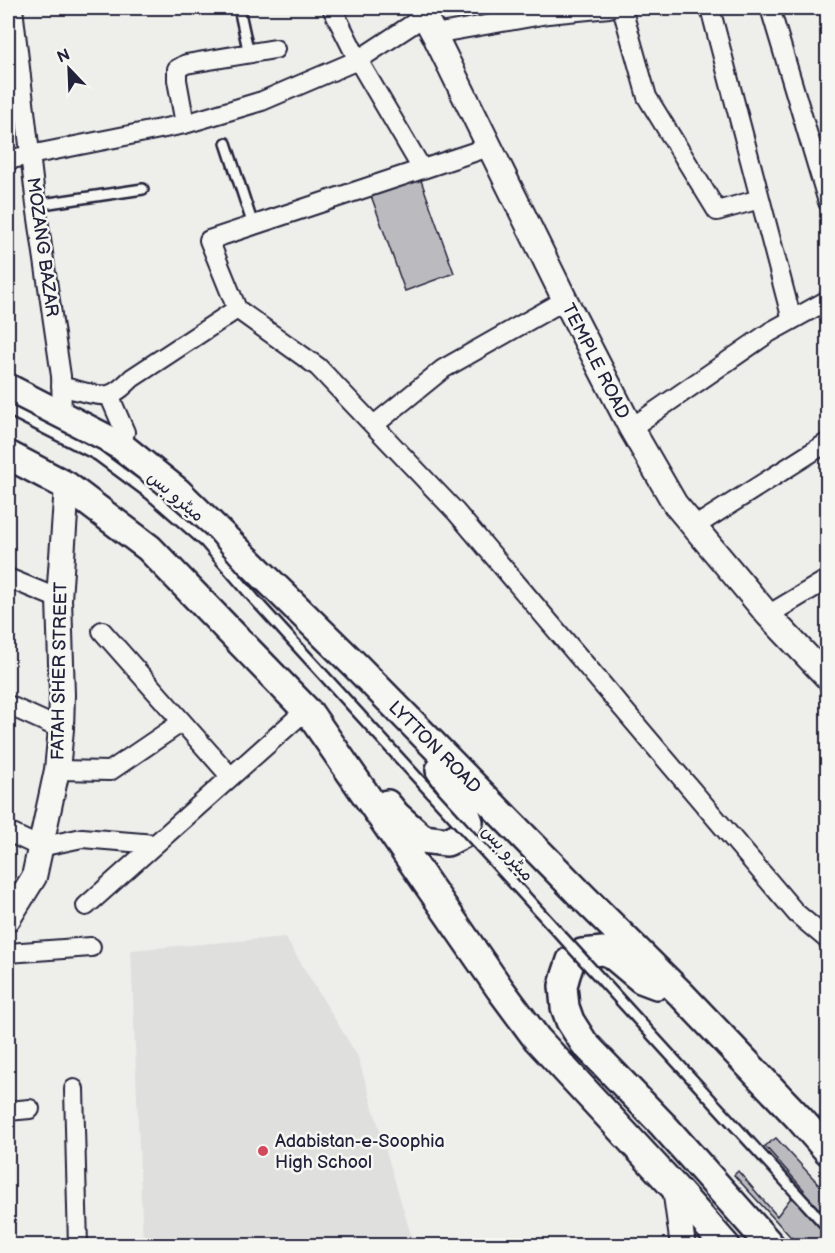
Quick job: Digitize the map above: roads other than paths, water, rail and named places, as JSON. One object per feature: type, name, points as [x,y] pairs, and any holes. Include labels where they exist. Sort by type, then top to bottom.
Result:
[{"type":"main road","name":"LYTTON ROAD","points":[[8,388],[122,446],[177,491],[357,667],[681,994],[828,1151]]},
{"type":"main road","points":[[8,455],[67,486],[149,549],[308,712],[396,815],[423,839],[447,842],[463,834],[469,822],[464,805],[450,783],[357,667]]},
{"type":"main road","points":[[308,712],[500,989],[537,1038],[726,1245]]},
{"type":"main road","points":[[681,994],[641,979],[620,960],[603,951],[582,953],[571,960],[563,986],[565,1007],[570,1021],[584,1043],[663,1125],[771,1245]]},
{"type":"street","name":"MOZANG BAZAR","points":[[13,8],[36,205],[61,386],[62,416]]},
{"type":"street","points":[[332,8],[358,60],[422,169]]},
{"type":"street","points":[[8,160],[185,124],[262,101],[358,60],[426,19],[524,13],[548,14],[609,8]]},
{"type":"street","points":[[622,8],[647,97],[717,211],[760,199]]},
{"type":"street","points":[[710,8],[792,320]]},
{"type":"street","points":[[770,8],[824,175],[828,202]]},
{"type":"street","name":"TEMPLE ROAD","points":[[426,19],[565,300],[631,428],[675,504],[768,615],[828,678]]},
{"type":"street","points":[[185,124],[177,69],[186,64],[275,49]]},
{"type":"street","points":[[489,147],[209,240],[237,309],[318,367],[456,512],[796,913],[828,940]]},
{"type":"street","points":[[374,425],[443,369],[565,300]]},
{"type":"street","points":[[631,428],[761,339],[828,300]]},
{"type":"street","points":[[61,386],[109,395],[237,309]]},
{"type":"street","points":[[109,395],[125,432],[122,446]]},
{"type":"street","points":[[694,527],[828,442]]},
{"type":"street","name":"FATAH SHER STREET","points":[[8,919],[34,877],[57,770],[61,729],[59,599],[67,486]]},
{"type":"street","points":[[8,578],[59,599]]},
{"type":"street","points":[[768,615],[828,579]]},
{"type":"street","points":[[102,631],[230,776]]},
{"type":"street","points":[[8,705],[61,729]]},
{"type":"street","points":[[86,906],[230,776],[308,712]]},
{"type":"street","points":[[57,770],[110,771],[182,722]]},
{"type":"street","points":[[8,832],[40,847],[82,838],[155,844]]},
{"type":"street","points":[[8,953],[91,947]]},
{"type":"street","points":[[74,1089],[78,1245]]},
{"type":"street","points":[[8,1112],[30,1109]]},
{"type":"street","points":[[675,1188],[683,1245]]},
{"type":"lane","points":[[239,8],[249,54]]},
{"type":"lane","points":[[226,143],[253,225]]},
{"type":"lane","points":[[36,205],[143,189]]},
{"type":"lane","name":"میٹرو بس","points":[[8,410],[97,455],[151,495],[205,542],[828,1228]]},
{"type":"place","name":"Adabistan-e-Soophia High School","points":[[263,1151]]}]
